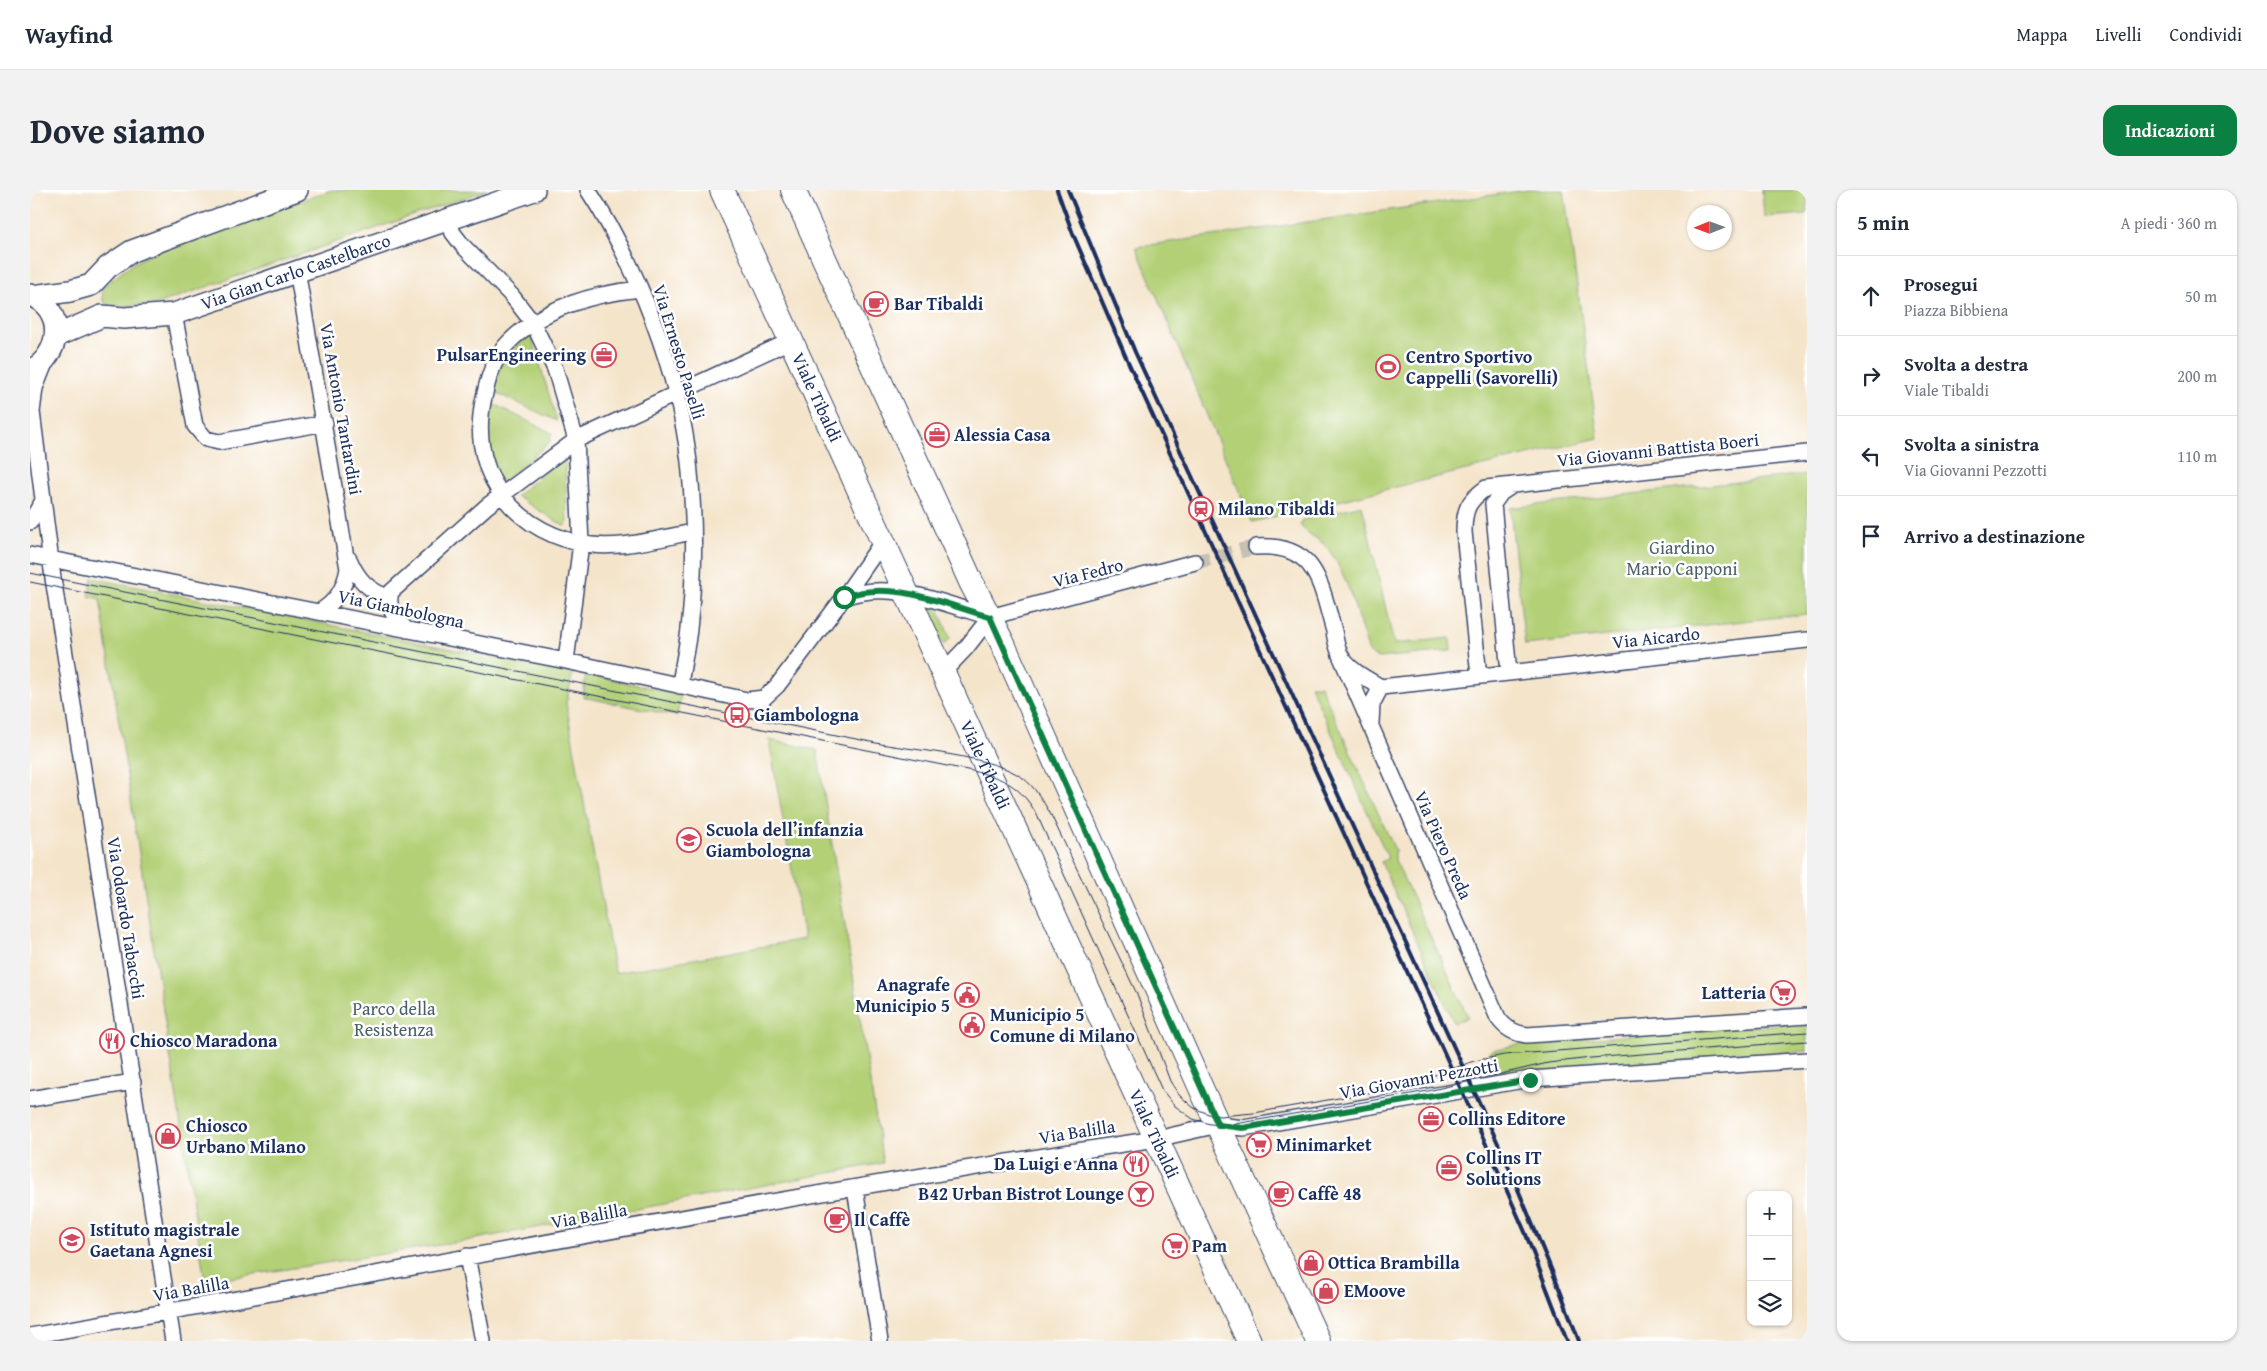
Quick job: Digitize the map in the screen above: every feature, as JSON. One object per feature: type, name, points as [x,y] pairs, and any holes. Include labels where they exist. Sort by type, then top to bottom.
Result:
[{"type":"main road","points":[[31,295],[70,291],[91,284],[108,267],[132,252],[298,190]]},
{"type":"main road","name":"Via Gian Carlo Castelbarco","points":[[56,336],[102,316],[124,318],[174,314],[245,291],[297,270],[534,190]]},
{"type":"main road","name":"Viale Tibaldi","points":[[722,190],[1249,1341]]},
{"type":"main road","points":[[793,190],[990,617],[1218,1125],[1318,1341]]},
{"type":"main road","points":[[91,284],[92,300],[102,316]]},
{"type":"main road","points":[[31,295],[44,304],[51,312],[56,336],[54,346],[38,365]]},
{"type":"street","name":"Via Ernesto Paselli","points":[[588,190],[616,237],[640,289],[675,392],[689,462],[693,562],[689,629],[680,686]]},
{"type":"street","points":[[448,219],[453,233],[463,246],[512,296],[533,323],[555,369],[576,440],[580,544],[566,661]]},
{"type":"street","name":"Via Antonio Tantardini","points":[[297,270],[325,424],[348,569],[345,585],[331,604],[319,612]]},
{"type":"street","points":[[640,289],[618,291],[575,302],[552,311],[509,342],[496,360],[489,376],[480,411],[482,451],[489,474],[500,496],[521,516],[537,527],[580,544],[628,543],[692,532]]},
{"type":"street","points":[[174,314],[196,426],[203,437],[219,442],[325,424]]},
{"type":"street","points":[[407,630],[398,622],[390,609],[389,598],[395,587],[500,496],[576,440],[675,392],[792,340]]},
{"type":"street","name":"Via Odoardo Tabacchi","points":[[38,365],[31,410],[50,559],[173,1341]]},
{"type":"street","name":"Via Giovanni Battista Boeri","points":[[1479,676],[1464,532],[1464,513],[1474,497],[1486,488],[1807,453]]},
{"type":"street","points":[[1509,673],[1493,504],[1501,493],[1513,485]]},
{"type":"street","points":[[30,522],[43,501]]},
{"type":"street","points":[[844,597],[883,540]]},
{"type":"street","name":"Via Piero Preda","points":[[1256,546],[1279,546],[1292,550],[1304,557],[1317,576],[1340,655],[1502,1024],[1516,1034],[1527,1035],[1807,1016]]},
{"type":"street","name":"Via Giambologna","points":[[30,555],[566,661],[747,700],[764,698],[777,686],[844,597]]},
{"type":"street","name":"Via Antonio Tantardini","points":[[347,555],[355,573],[363,584],[370,590],[389,598]]},
{"type":"street","name":"Via Fedro","points":[[990,617],[1196,562]]},
{"type":"street","points":[[844,597],[870,590],[907,593],[990,617],[966,648],[943,672]]},
{"type":"street","name":"Via Aicardo","points":[[1381,687],[1807,640]]},
{"type":"street","points":[[1340,655],[1352,668],[1381,687],[1372,704],[1372,728]]},
{"type":"street","name":"Via Giovanni Pezzotti","points":[[1156,1139],[1218,1125],[1243,1128],[1530,1080],[1807,1060]]},
{"type":"street","points":[[30,1099],[133,1082]]},
{"type":"street","name":"Via Balilla","points":[[30,1336],[467,1256],[855,1188],[1156,1139]]},
{"type":"street","points":[[855,1188],[880,1341]]},
{"type":"street","points":[[467,1256],[483,1341]]},
{"type":"green space","points":[[331,190],[487,190],[157,304],[110,306],[103,301],[102,288],[132,264],[155,252]]},
{"type":"green space","name":"Centro Sportivo Cappelli (Savorelli)","points":[[1527,190],[1564,190],[1598,438],[1252,522],[1136,247]]},
{"type":"green space","points":[[1762,190],[1807,190],[1807,214],[1764,217]]},
{"type":"green space","points":[[531,335],[557,421],[492,391],[505,358],[515,347]]},
{"type":"green space","points":[[489,402],[552,433],[550,442],[501,483],[490,463],[487,423]]},
{"type":"green space","points":[[565,460],[567,524],[564,526],[516,496],[557,462]]},
{"type":"green space","name":"Giardino Mario Capponi","points":[[1807,474],[1807,614],[1525,645],[1510,508]]},
{"type":"green space","points":[[1362,505],[1394,644],[1450,638],[1451,651],[1379,658],[1369,652],[1348,586],[1336,561],[1326,546],[1306,532],[1300,525],[1302,520]]},
{"type":"green space","name":"Parco della Resistenza","points":[[92,578],[573,673],[566,703],[615,973],[804,939],[769,740],[817,750],[883,1163],[465,1241],[205,1282],[100,599],[89,596]]},
{"type":"green space","points":[[928,605],[938,609],[950,638],[945,644],[942,643],[925,607]]},
{"type":"green space","points":[[586,674],[681,694],[677,716],[583,697]]},
{"type":"green space","points":[[1310,685],[1320,685],[1395,850],[1395,860],[1468,1017],[1454,1023],[1381,862],[1388,858]]},
{"type":"green space","points":[[1807,1022],[1807,1051],[1502,1075],[1490,1051],[1519,1044]]},
{"type":"tunnel","points":[[1195,562],[1256,547]]},
{"type":"tram line","points":[[30,573],[881,744],[975,759],[1010,771],[1023,778],[1031,786],[1051,815],[1137,994],[1170,1081],[1179,1095],[1194,1108],[1211,1115],[1254,1113],[1401,1087],[1474,1061],[1504,1055],[1807,1032]]},
{"type":"tram line","points":[[30,582],[993,776],[1013,786],[1021,793],[1037,815],[1162,1090],[1175,1106],[1193,1119],[1210,1124],[1229,1125],[1428,1091],[1548,1063],[1807,1041]]},
{"type":"railway","points":[[1057,190],[1073,234],[1125,355],[1496,1166],[1525,1232],[1567,1341]]},
{"type":"railway","points":[[1068,190],[1135,352],[1507,1163],[1579,1341]]},
{"type":"place","name":"Bar Tibaldi","points":[[876,304]]},
{"type":"place","name":"PulsarEngineering","points":[[604,355]]},
{"type":"place","name":"Centro Sportivo Cappelli (Savorelli)","points":[[1388,367]]},
{"type":"place","name":"Alessia Casa","points":[[937,435]]},
{"type":"place","name":"Milano Tibaldi","points":[[1201,509]]},
{"type":"place","name":"Giambologna","points":[[737,715]]},
{"type":"place","name":"Scuola dell’infanzia Giambologna","points":[[689,840]]},
{"type":"place","name":"Latteria","points":[[1783,993]]},
{"type":"place","name":"Anagrafe Municipio 5","points":[[967,995]]},
{"type":"place","name":"Municipio 5 Comune di Milano","points":[[972,1025]]},
{"type":"place","name":"Chiosco Maradona","points":[[112,1041]]},
{"type":"place","name":"Collins Editore","points":[[1431,1119]]},
{"type":"place","name":"Chiosco Urbano Milano","points":[[168,1136]]},
{"type":"place","name":"Minimarket","points":[[1259,1145]]},
{"type":"place","name":"Da Luigi e Anna","points":[[1136,1164]]},
{"type":"place","name":"Collins IT Solutions","points":[[1449,1168]]},
{"type":"place","name":"B42 Urban Bistrot Lounge","points":[[1141,1194]]},
{"type":"place","name":"Caffè 48","points":[[1281,1194]]},
{"type":"place","name":"Il Caffè","points":[[837,1220]]},
{"type":"place","name":"Istituto magistrale Gaetana Agnesi","points":[[72,1240]]},
{"type":"place","name":"Pam","points":[[1175,1246]]},
{"type":"place","name":"Ottica Brambilla","points":[[1311,1263]]},
{"type":"place","name":"EMoove","points":[[1326,1291]]},
{"type":"route","points":[[844,597],[870,590],[907,593],[990,617],[1218,1125],[1239,1129],[1530,1080]]}]
